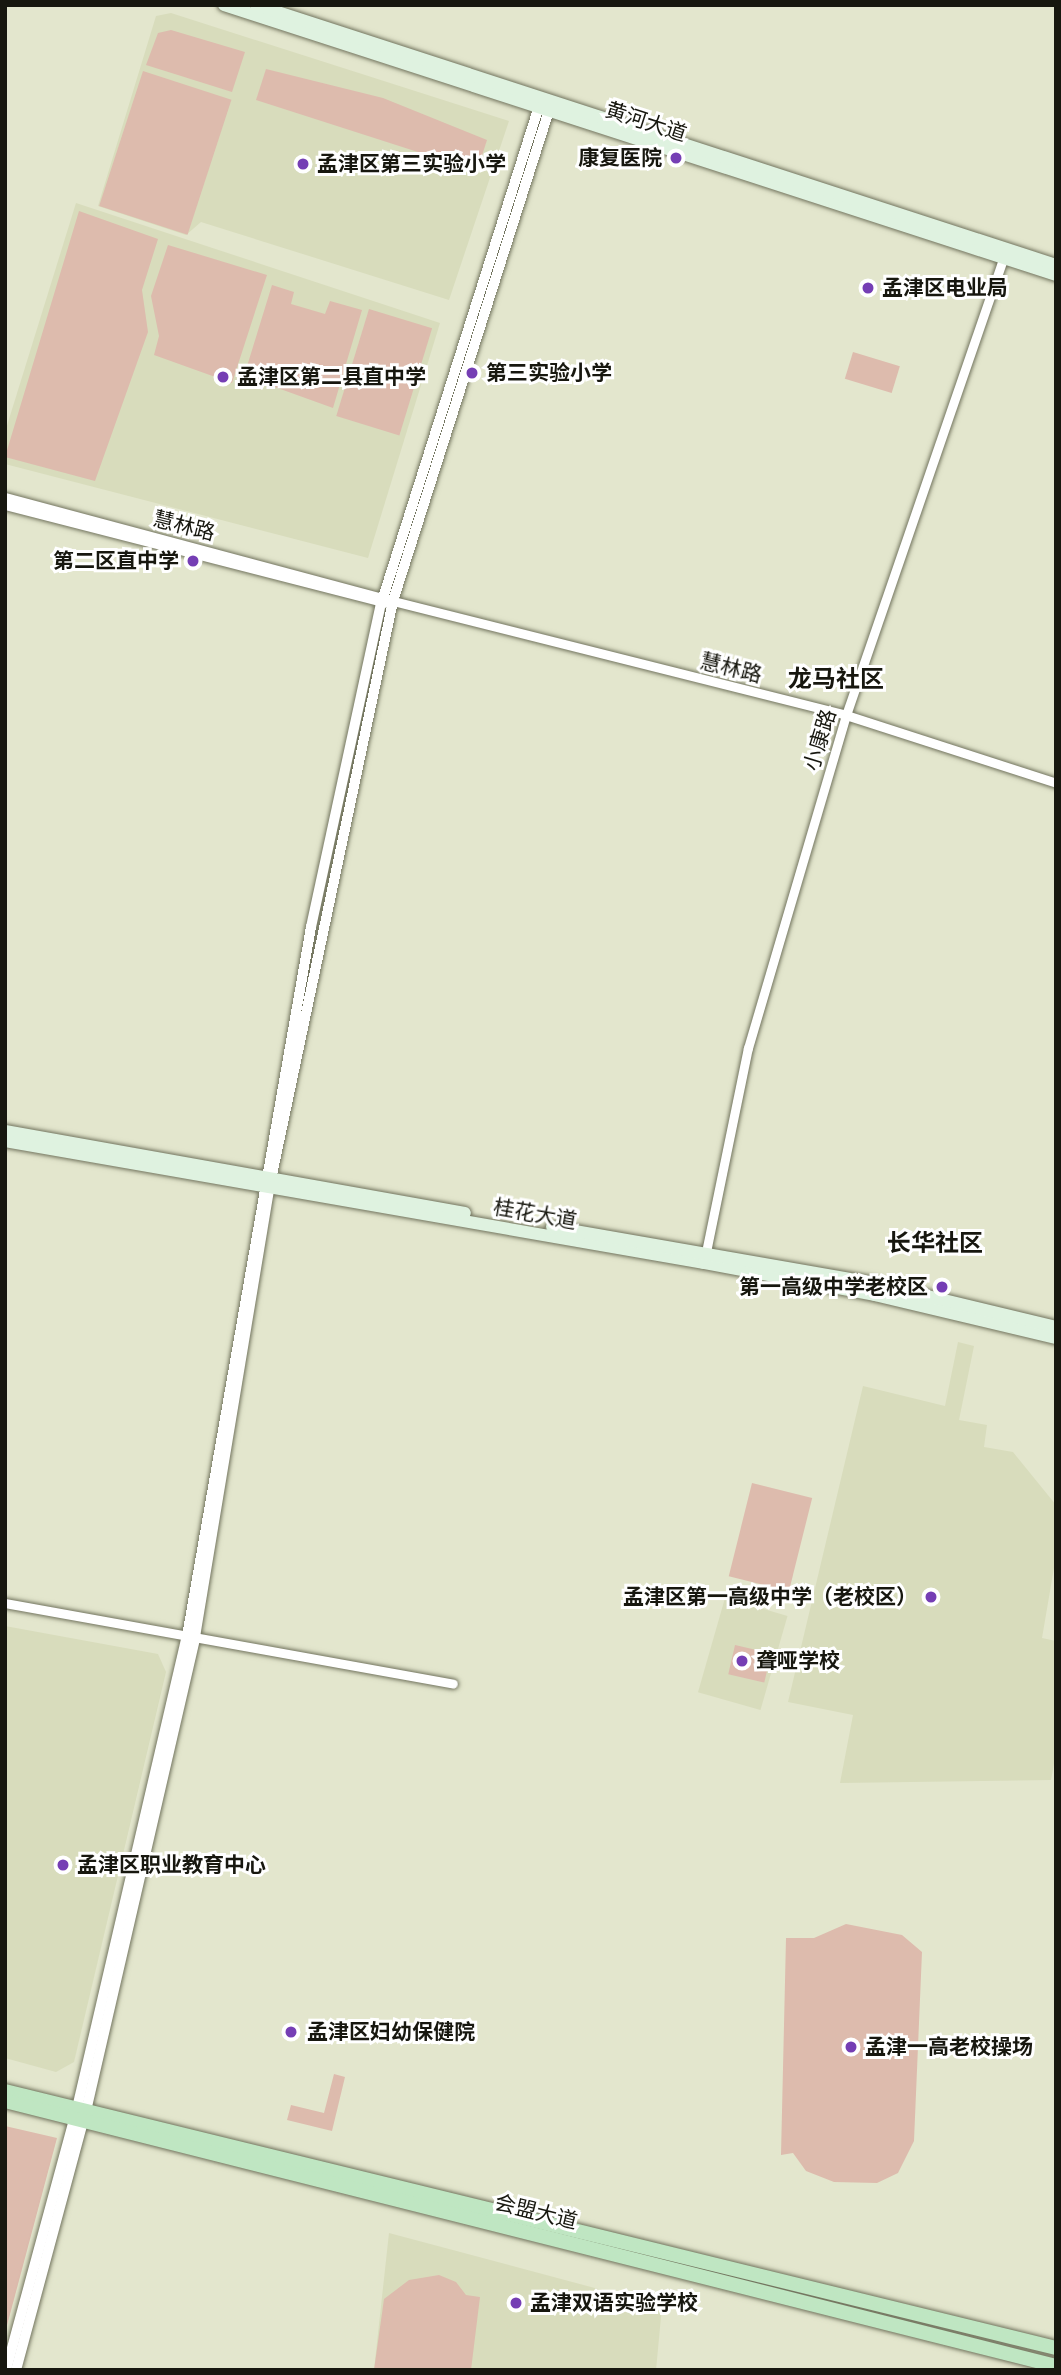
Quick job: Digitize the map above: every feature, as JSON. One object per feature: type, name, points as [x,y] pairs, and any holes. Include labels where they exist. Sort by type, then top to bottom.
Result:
[{"type":"main road","name":"黄河大道","points":[[224,5],[1056,265]]},
{"type":"main road","name":"黄河大道","points":[[256,5],[545,105],[1056,275]]},
{"type":"main road","name":"桂花大道","points":[[5,1131],[267,1183],[809,1283],[1056,1338]]},
{"type":"main road","name":"桂花大道","points":[[5,1141],[706,1252],[902,1290],[1056,1327]]},
{"type":"main road","name":"会盟大道","points":[[5,2091],[80,2114],[1056,2366]]},
{"type":"main road","name":"会盟大道","points":[[5,2101],[80,2114],[1056,2348]]},
{"type":"street","points":[[16,2370],[80,2114],[191,1636],[267,1183],[386,600],[545,105]]},
{"type":"street","name":"小康路","points":[[706,1252],[748,1048],[845,715],[1007,249]]},
{"type":"street","name":"慧林路","points":[[5,498],[386,600]]},
{"type":"street","name":"慧林路","points":[[5,505],[845,715],[1056,783]]},
{"type":"street","points":[[5,1603],[453,1684]]},
{"type":"street","points":[[6,2370],[80,2114]]},
{"type":"shaded area","name":"孟津区第三实验小学","points":[[171,13],[509,121],[449,300],[201,222],[186,235],[98,206],[156,16]]},
{"type":"shaded area","points":[[171,30],[245,52],[232,92],[146,65],[158,33]]},
{"type":"shaded area","points":[[266,69],[383,98],[487,140],[477,171],[256,100]]},
{"type":"shaded area","points":[[143,71],[231,100],[188,235],[99,206]]},
{"type":"shaded area","name":"孟津区第二县直中学","points":[[76,203],[440,323],[368,558],[5,464],[5,432]]},
{"type":"shaded area","points":[[79,211],[158,239],[142,290],[148,332],[95,481],[5,457]]},
{"type":"shaded area","points":[[168,245],[267,275],[232,383],[154,355],[159,336],[151,296]]},
{"type":"shaded area","points":[[272,285],[294,292],[291,304],[325,314],[330,301],[362,310],[333,408],[244,376]]},
{"type":"shaded area","points":[[369,309],[432,328],[399,435],[336,416]]},
{"type":"shaded area","points":[[853,352],[900,366],[892,393],[845,379]]},
{"type":"shaded area","name":"孟津区第一高级中学（老校区）","points":[[958,1342],[974,1346],[959,1420],[987,1425],[984,1447],[1013,1452],[1056,1505],[1056,1556],[1042,1638],[1056,1641],[1056,1753],[1051,1780],[840,1783],[853,1715],[788,1702],[863,1386],[945,1406]]},
{"type":"shaded area","points":[[752,1483],[812,1498],[789,1591],[729,1576]]},
{"type":"shaded area","name":"聋哑学校","points":[[725,1598],[787,1616],[760,1710],[698,1692]]},
{"type":"shaded area","name":"孟津区职业教育中心","points":[[5,1626],[158,1654],[166,1672],[74,2062],[56,2072],[5,2058]]},
{"type":"shaded area","points":[[735,1645],[771,1653],[764,1683],[728,1674]]},
{"type":"shaded area","name":"孟津一高老校操场","points":[[846,1924],[902,1935],[922,1952],[914,2141],[898,2173],[877,2183],[834,2182],[806,2171],[793,2153],[781,2155],[786,1938],[814,1938]]},
{"type":"shaded area","points":[[334,2074],[345,2077],[332,2131],[287,2120],[291,2105],[324,2113]]},
{"type":"shaded area","points":[[5,2126],[57,2138],[5,2333]]},
{"type":"shaded area","name":"孟津双语实验学校","points":[[389,2233],[662,2306],[656,2370],[374,2370]]},
{"type":"shaded area","points":[[439,2275],[456,2282],[466,2295],[480,2297],[471,2370],[374,2370],[384,2299],[409,2280]]},
{"type":"place","name":"康复医院","points":[[676,158]]},
{"type":"place","name":"孟津区第三实验小学","points":[[303,164]]},
{"type":"place","name":"孟津区电业局","points":[[868,288]]},
{"type":"place","name":"第三实验小学","points":[[472,373]]},
{"type":"place","name":"孟津区第二县直中学","points":[[223,377]]},
{"type":"place","name":"第二区直中学","points":[[193,561]]},
{"type":"place","name":"第一高级中学老校区","points":[[942,1287]]},
{"type":"place","name":"孟津区第一高级中学（老校区）","points":[[931,1597]]},
{"type":"place","name":"聋哑学校","points":[[742,1661]]},
{"type":"place","name":"孟津区职业教育中心","points":[[63,1865]]},
{"type":"place","name":"孟津区妇幼保健院","points":[[291,2032]]},
{"type":"place","name":"孟津一高老校操场","points":[[851,2047]]},
{"type":"place","name":"孟津双语实验学校","points":[[516,2303]]},
{"type":"district","name":"龙马社区","points":[[836,680]]},
{"type":"district","name":"长华社区","points":[[935,1244]]}]
